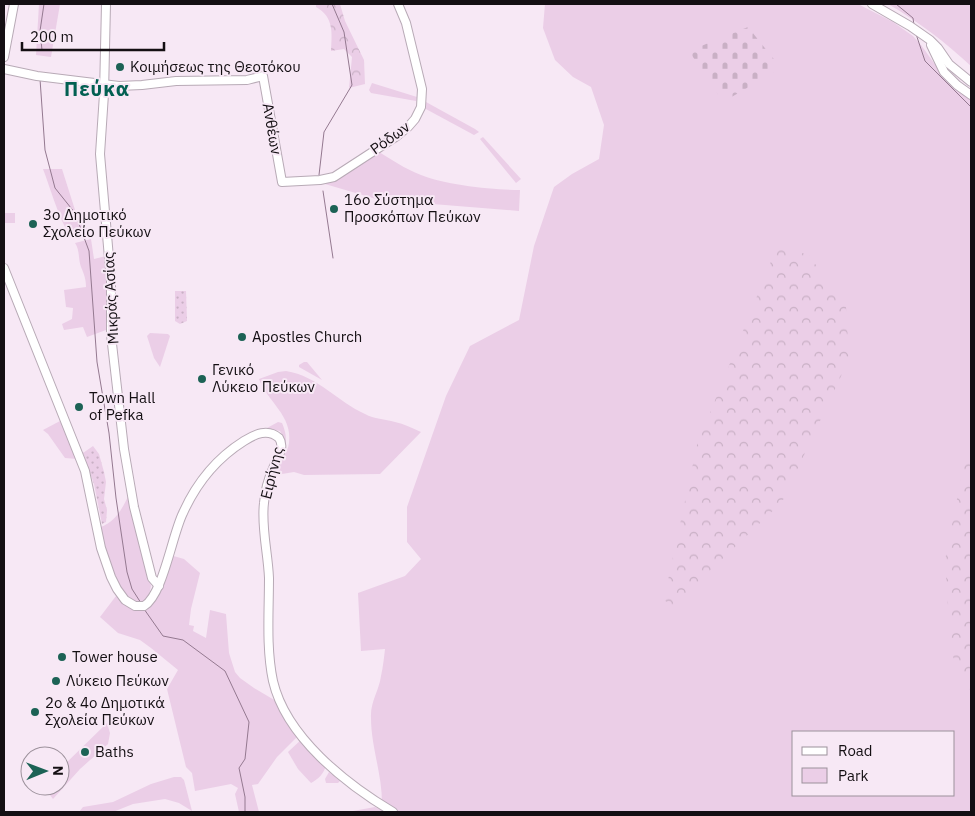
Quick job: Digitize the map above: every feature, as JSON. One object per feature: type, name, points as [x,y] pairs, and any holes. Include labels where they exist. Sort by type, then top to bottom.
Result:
[{"type":"street","points":[[4,57],[14,4]]},
{"type":"street","name":"Μικράς Ασίας","points":[[106,4],[105,85],[100,162],[111,276],[111,330],[119,412],[134,507],[152,580],[159,586]]},
{"type":"street","name":"Ρόδων","points":[[282,182],[320,180],[332,177],[398,136],[415,119],[421,107],[422,89],[406,23],[398,4]]},
{"type":"street","points":[[872,4],[922,34],[938,48],[952,68],[971,82]]},
{"type":"street","points":[[922,34],[933,48],[944,72],[951,80],[971,95]]},
{"type":"street","points":[[4,69],[38,76],[105,85]]},
{"type":"street","name":"Ανθέων","points":[[105,85],[142,85],[176,80],[247,80],[263,76],[282,182]]},
{"type":"street","name":"Ειρήνης","points":[[4,268],[90,488],[100,542],[109,572],[122,596],[130,604],[141,607],[148,603],[159,586],[178,524],[185,508],[200,483],[221,459],[245,440],[263,433],[271,433],[277,436],[281,442],[281,448],[269,478],[263,508],[268,573],[270,660],[276,692],[287,716],[321,756],[357,788],[393,812]]},
{"type":"street","name":"Ειρήνης","points":[[4,276],[47,384],[77,452]]},
{"type":"green space","points":[[39,4],[60,4],[51,57],[36,55]]},
{"type":"green space","points":[[316,4],[340,4],[345,21],[364,60],[365,84],[349,88],[352,57],[344,49],[331,51],[331,26],[326,16],[316,7]]},
{"type":"green space","points":[[545,4],[858,4],[893,22],[913,36],[939,70],[971,96],[971,812],[399,812],[382,803],[382,792],[371,729],[371,712],[380,681],[385,649],[361,651],[358,593],[405,576],[421,559],[407,542],[407,507],[446,396],[470,346],[519,320],[534,246],[554,187],[572,174],[599,159],[604,125],[591,87],[573,77],[555,60],[543,28]]},
{"type":"green space","points":[[888,4],[971,4],[971,66],[931,33]]},
{"type":"green space","points":[[748,27],[781,68],[723,102],[689,51]]},
{"type":"green space","points":[[372,83],[417,97],[416,101],[371,93],[369,90]]},
{"type":"green space","points":[[426,102],[479,132],[474,135],[424,108]]},
{"type":"green space","points":[[483,137],[521,179],[516,183],[480,139]]},
{"type":"green space","points":[[377,151],[409,170],[431,179],[470,186],[520,190],[519,211],[420,203],[392,195],[376,199],[325,184]]},
{"type":"green space","points":[[43,169],[62,169],[75,210],[91,235],[75,237],[67,231]]},
{"type":"green space","points":[[4,213],[15,213],[15,223],[4,223]]},
{"type":"green space","points":[[91,239],[94,259],[106,256],[108,300],[106,330],[87,337],[83,327],[64,330],[62,324],[72,319],[73,308],[66,307],[64,290],[86,287],[75,243]]},
{"type":"green space","points":[[776,249],[808,254],[846,307],[849,359],[782,502],[671,608],[664,599],[697,445]]},
{"type":"green space","points":[[175,291],[186,291],[187,321],[180,324],[175,321]]},
{"type":"green space","points":[[150,333],[168,334],[170,336],[160,367],[154,358],[147,336]]},
{"type":"green space","points":[[304,362],[307,362],[322,380],[299,367]]},
{"type":"green space","points":[[286,371],[308,378],[368,416],[402,424],[421,432],[380,474],[304,475],[294,472],[276,475],[278,466],[287,451],[289,433],[283,417],[259,379]]},
{"type":"green space","points":[[60,421],[77,459],[65,458],[43,430]]},
{"type":"green space","points":[[278,422],[282,423],[285,432],[286,441],[284,447],[284,439],[280,431],[267,428]]},
{"type":"green space","points":[[93,446],[99,454],[106,482],[104,499],[107,510],[106,522],[102,524],[94,484],[83,453]]},
{"type":"green space","points":[[967,449],[971,450],[971,692],[951,653],[945,560]]},
{"type":"green space","points":[[129,494],[151,586],[149,595],[143,603],[133,601],[125,595],[118,585],[105,548],[101,527],[118,514]]},
{"type":"green space","points":[[170,555],[184,559],[200,573],[189,625],[194,626],[193,631],[206,638],[210,610],[226,614],[229,653],[235,672],[254,688],[276,701],[299,735],[277,757],[258,784],[252,785],[259,812],[239,812],[235,794],[238,788],[231,784],[195,791],[192,773],[186,767],[167,689],[178,670],[140,640],[118,633],[100,617],[116,596],[134,610],[143,609],[150,605],[156,599],[164,582]]},
{"type":"green space","points":[[107,723],[110,733],[108,744],[70,780],[70,759]]},
{"type":"green space","points":[[302,739],[326,765],[320,776],[311,783],[298,769],[288,752]]},
{"type":"green space","points":[[329,772],[340,781],[338,783],[326,783],[325,779]]},
{"type":"green space","points":[[174,777],[181,777],[184,780],[192,811],[179,803],[165,799],[133,804],[113,812],[79,812],[83,807],[113,802],[151,784]]},
{"type":"green space","points":[[375,807],[386,812],[351,812],[353,811]]},
{"type":"waterway","points":[[42,50],[40,31],[44,4]]},
{"type":"waterway","points":[[319,175],[324,132],[352,85],[344,32],[332,4]]},
{"type":"waterway","points":[[896,4],[913,18],[914,25]]},
{"type":"waterway","points":[[916,34],[925,61],[971,107]]},
{"type":"waterway","points":[[40,79],[45,150],[55,188],[75,213],[89,251],[97,362],[109,433],[116,498],[127,572],[132,589],[141,603]]},
{"type":"waterway","points":[[323,191],[333,258]]},
{"type":"waterway","points":[[144,609],[163,636],[183,640],[225,671],[249,722],[245,759],[239,768],[245,797],[245,812]]},
{"type":"place","name":"Κοιμήσεως της Θεοτόκου","points":[[120,67]]},
{"type":"place","name":"16ο Σύστημα Προσκόπων Πεύκων","points":[[334,209]]},
{"type":"place","name":"3ο Δημοτικό Σχολείο Πεύκων","points":[[33,224]]},
{"type":"place","name":"Apostles Church","points":[[242,337]]},
{"type":"place","name":"Γενικό Λύκειο Πεύκων","points":[[202,379]]},
{"type":"place","name":"Town Hall of Pefka","points":[[79,407]]},
{"type":"place","name":"Tower house","points":[[62,657]]},
{"type":"place","name":"Λύκειο Πεύκων","points":[[56,681]]},
{"type":"place","name":"2ο & 4ο Δημοτικά Σχολεία Πεύκων","points":[[35,712]]},
{"type":"place","name":"Baths","points":[[85,752]]},
{"type":"district","name":"Πεύκα","points":[[97,89]]}]
